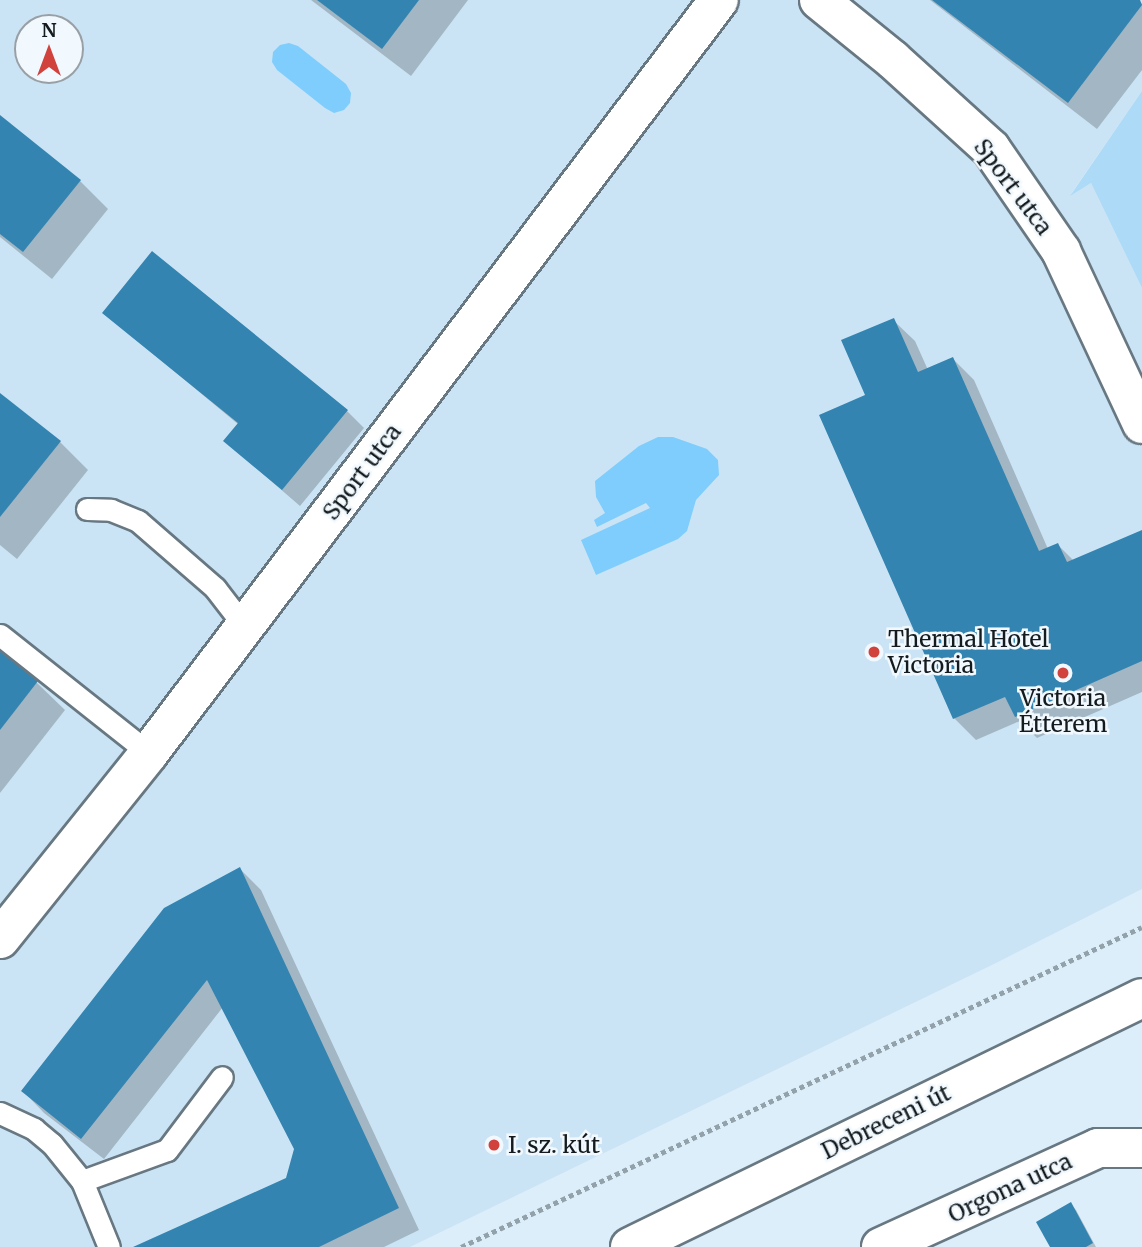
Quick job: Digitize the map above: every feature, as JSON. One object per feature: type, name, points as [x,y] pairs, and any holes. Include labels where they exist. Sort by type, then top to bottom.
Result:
[{"type":"street","name":"Sport utca","points":[[0,939],[149,753],[719,0]]},
{"type":"street","name":"Sport utca","points":[[819,0],[893,60],[990,149],[1061,251],[1142,424]]},
{"type":"street","name":"Debreceni út","points":[[630,1247],[1142,998]]},
{"type":"street","name":"Orgona utca","points":[[881,1247],[1098,1148],[1142,1148]]},
{"type":"lane","points":[[87,509],[111,510],[138,521],[215,588],[245,627]]},
{"type":"lane","points":[[0,635],[149,753]]},
{"type":"lane","points":[[82,1181],[167,1150],[222,1077]]},
{"type":"lane","points":[[0,1113],[43,1136],[82,1181],[109,1247]]},
{"type":"path","points":[[461,1247],[1142,927]]},
{"type":"shaded area","points":[[0,0],[1142,0],[1142,91],[1071,194],[1091,183],[1142,288],[1142,889],[996,963],[410,1247],[0,1247]]},
{"type":"shaded area","points":[[289,43],[298,46],[346,84],[351,93],[350,103],[344,110],[334,113],[325,108],[277,70],[272,62],[273,52],[280,45]]},
{"type":"shaded area","points":[[1142,91],[1142,288],[1091,183],[1070,196]]},
{"type":"shaded area","points":[[658,437],[673,437],[707,449],[718,460],[719,475],[696,500],[687,531],[678,539],[596,575],[581,540],[650,508],[646,503],[597,527],[594,520],[605,513],[596,497],[595,481],[639,446]]},
{"type":"building","points":[[317,0],[419,0],[382,49]]},
{"type":"building","points":[[932,0],[1140,0],[1142,5],[1068,103]]},
{"type":"building","points":[[0,115],[81,180],[23,252],[0,234]]},
{"type":"building","points":[[152,251],[348,410],[282,490],[223,441],[238,423],[102,313]]},
{"type":"building","points":[[894,318],[918,372],[953,357],[1039,551],[1058,543],[1067,562],[1142,530],[1142,661],[1015,717],[1005,697],[953,719],[819,415],[865,395],[841,340]]},
{"type":"building","points":[[0,393],[61,441],[0,517]]},
{"type":"building","points":[[0,651],[38,681],[0,730]]},
{"type":"building","points":[[240,867],[399,1208],[319,1247],[133,1247],[286,1178],[294,1149],[207,980],[81,1139],[21,1091],[164,908]]},
{"type":"building","points":[[1071,1202],[1093,1243],[1086,1247],[1050,1247],[1036,1222]]},
{"type":"place","name":"Thermal Hotel Victoria","points":[[874,652]]},
{"type":"place","name":"Victoria Étterem","points":[[1063,673]]},
{"type":"place","name":"I. sz. kút","points":[[494,1145]]}]
